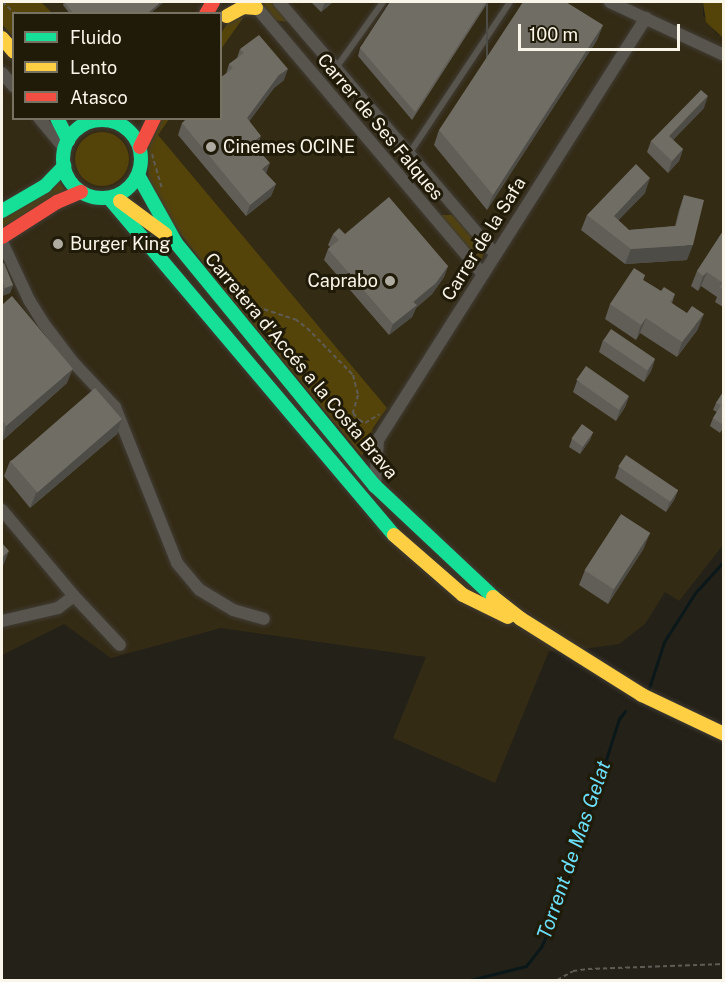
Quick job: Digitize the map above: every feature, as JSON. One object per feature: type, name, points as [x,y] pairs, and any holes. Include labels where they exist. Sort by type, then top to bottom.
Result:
[{"type":"main road","points":[[224,20],[237,2]]},
{"type":"main road","points":[[224,20],[243,7],[253,5]]},
{"type":"main road","points":[[2,38],[12,50]]},
{"type":"main road","points":[[58,120],[66,144],[63,166],[69,181],[81,192],[96,198],[111,197],[130,187],[138,175],[153,120]]},
{"type":"main road","points":[[66,144],[80,126],[100,120]]},
{"type":"main road","points":[[106,120],[128,129],[145,147]]},
{"type":"main road","points":[[2,211],[45,186],[63,166]]},
{"type":"main road","name":"Carretera d'Accés a la Costa Brava","points":[[138,175],[153,206],[176,243],[375,486],[474,576],[486,591],[521,619],[642,694],[723,734]]},
{"type":"main road","points":[[2,237],[57,202],[81,192]]},
{"type":"main road","points":[[111,197],[393,534],[463,595],[503,616],[521,619]]},
{"type":"main road","name":"Carretera d'Accés a la Costa Brava","points":[[111,197],[176,243]]},
{"type":"street","name":"Carrer de Ses Falques","points":[[279,2],[495,254]]},
{"type":"street","points":[[610,2],[723,55]]},
{"type":"street","name":"Carrer de Ses Falques","points":[[253,5],[483,274]]},
{"type":"street","name":"Carrer de la Safa","points":[[375,486],[378,440],[646,18]]},
{"type":"street","points":[[2,73],[12,85]]},
{"type":"street","points":[[41,120],[66,144]]},
{"type":"street","points":[[2,242],[29,300],[44,324],[72,360],[115,407],[177,563],[200,590],[234,610],[264,619]]},
{"type":"street","points":[[2,510],[74,596],[120,645]]},
{"type":"street","points":[[463,595],[471,591],[474,576]]},
{"type":"street","points":[[2,621],[58,608],[74,596]]},
{"type":"lane","points":[[336,68],[383,2]]},
{"type":"lane","points":[[409,155],[510,2]]},
{"type":"path","points":[[2,2],[14,12]]},
{"type":"path","points":[[145,147],[162,191]]},
{"type":"path","points":[[237,296],[257,307],[295,319],[307,328],[353,375],[358,395],[353,413],[365,423],[380,414]]},
{"type":"path","points":[[557,981],[573,970],[723,964]]},
{"type":"shaded area","points":[[2,2],[703,2],[703,15],[717,34],[724,38],[723,545],[679,601],[665,592],[645,624],[619,644],[562,652],[549,651],[495,783],[393,738],[426,657],[221,628],[111,658],[64,624],[2,655]]},
{"type":"shaded area","points":[[2,2],[41,2],[51,12],[12,12],[12,36],[2,24]]},
{"type":"shaded area","points":[[256,2],[273,2],[290,22],[272,20]]},
{"type":"shaded area","points":[[703,2],[723,2],[723,38],[706,22]]},
{"type":"shaded area","points":[[232,17],[243,18],[222,48],[222,32]]},
{"type":"shaded area","points":[[158,120],[168,120],[158,135],[387,408],[373,428],[362,456],[221,286],[155,201],[149,185],[146,143]]},
{"type":"shaded area","points":[[102,132],[112,134],[121,140],[127,149],[129,159],[127,169],[121,178],[112,184],[102,186],[92,184],[83,178],[77,169],[75,159],[77,149],[83,140],[92,134]]},
{"type":"shaded area","points":[[58,179],[65,190],[2,228],[2,218]]},
{"type":"shaded area","points":[[436,215],[453,215],[484,251],[482,259],[478,261]]},
{"type":"building","points":[[64,2],[161,2],[149,12],[72,12]]},
{"type":"building","points":[[390,2],[486,2],[415,112],[360,48]]},
{"type":"building","points":[[523,2],[566,2],[603,25],[493,195],[439,130]]},
{"type":"building","points":[[259,35],[288,69],[278,76],[247,118],[261,136],[252,143],[270,163],[262,169],[276,184],[250,205],[182,123],[185,120],[222,120],[222,76],[233,68],[229,64],[244,53],[240,49]]},
{"type":"building","points":[[701,90],[708,96],[669,136],[683,149],[672,161],[651,141]]},
{"type":"building","points":[[636,164],[650,178],[614,216],[629,230],[676,226],[684,195],[704,200],[693,245],[631,249],[587,215]]},
{"type":"building","points":[[389,197],[448,266],[436,283],[413,302],[417,305],[393,324],[328,249],[339,240],[333,234],[339,228],[345,234]]},
{"type":"building","points":[[723,231],[723,283],[707,272],[703,276],[697,271]]},
{"type":"building","points":[[4,263],[13,285],[5,288],[2,279],[2,264]]},
{"type":"building","points":[[634,268],[645,275],[643,280],[661,291],[664,287],[675,294],[670,302],[687,313],[692,306],[704,314],[682,342],[646,318],[641,325],[610,304]]},
{"type":"building","points":[[12,296],[73,369],[6,426],[2,420],[2,305]]},
{"type":"building","points":[[611,329],[655,359],[647,370],[603,341]]},
{"type":"building","points":[[586,366],[629,396],[619,410],[576,380]]},
{"type":"building","points":[[95,388],[122,419],[37,492],[10,461]]},
{"type":"building","points":[[723,392],[723,425],[713,418],[721,405],[716,403]]},
{"type":"building","points":[[582,424],[593,432],[583,447],[571,439]]},
{"type":"building","points":[[626,455],[678,490],[670,502],[618,467]]},
{"type":"building","points":[[621,514],[650,533],[614,589],[585,570]]},
{"type":"building","points":[[2,543],[9,551],[2,558]]},
{"type":"waterway","name":"Torrent de Mas Gelat","points":[[649,688],[664,642],[695,593],[724,561]]},
{"type":"waterway","name":"Torrent de Mas Gelat","points":[[470,980],[526,966],[541,947],[557,913],[619,719],[625,711]]},
{"type":"traffic: fast","points":[[58,120],[68,140]]},
{"type":"traffic: fast","points":[[94,120],[110,120],[124,126],[135,137],[141,151],[141,159],[141,167],[135,181],[124,192],[110,198],[94,198],[80,192],[69,181],[63,167],[63,151],[69,137],[80,126],[94,120]]},
{"type":"traffic: fast","points":[[2,211],[45,186],[64,166]]},
{"type":"traffic: fast","points":[[138,175],[176,243],[375,486],[493,597]]},
{"type":"traffic: fast","points":[[109,198],[394,535]]},
{"type":"traffic: slow","points":[[227,16],[243,7],[256,8]]},
{"type":"traffic: slow","points":[[2,38],[12,50]]},
{"type":"traffic: slow","points":[[120,201],[165,234]]},
{"type":"traffic: slow","points":[[394,535],[463,595],[508,617]]},
{"type":"traffic: slow","points":[[493,597],[521,619],[642,695],[724,734]]},
{"type":"traffic: jam","points":[[207,12],[213,2]]},
{"type":"traffic: jam","points":[[140,147],[153,120]]},
{"type":"traffic: jam","points":[[2,237],[57,202],[81,192]]},
{"type":"place","name":"Cinemes OCINE","points":[[211,147]]},
{"type":"place","name":"Burger King","points":[[58,244]]},
{"type":"place","name":"Caprabo","points":[[390,281]]}]
